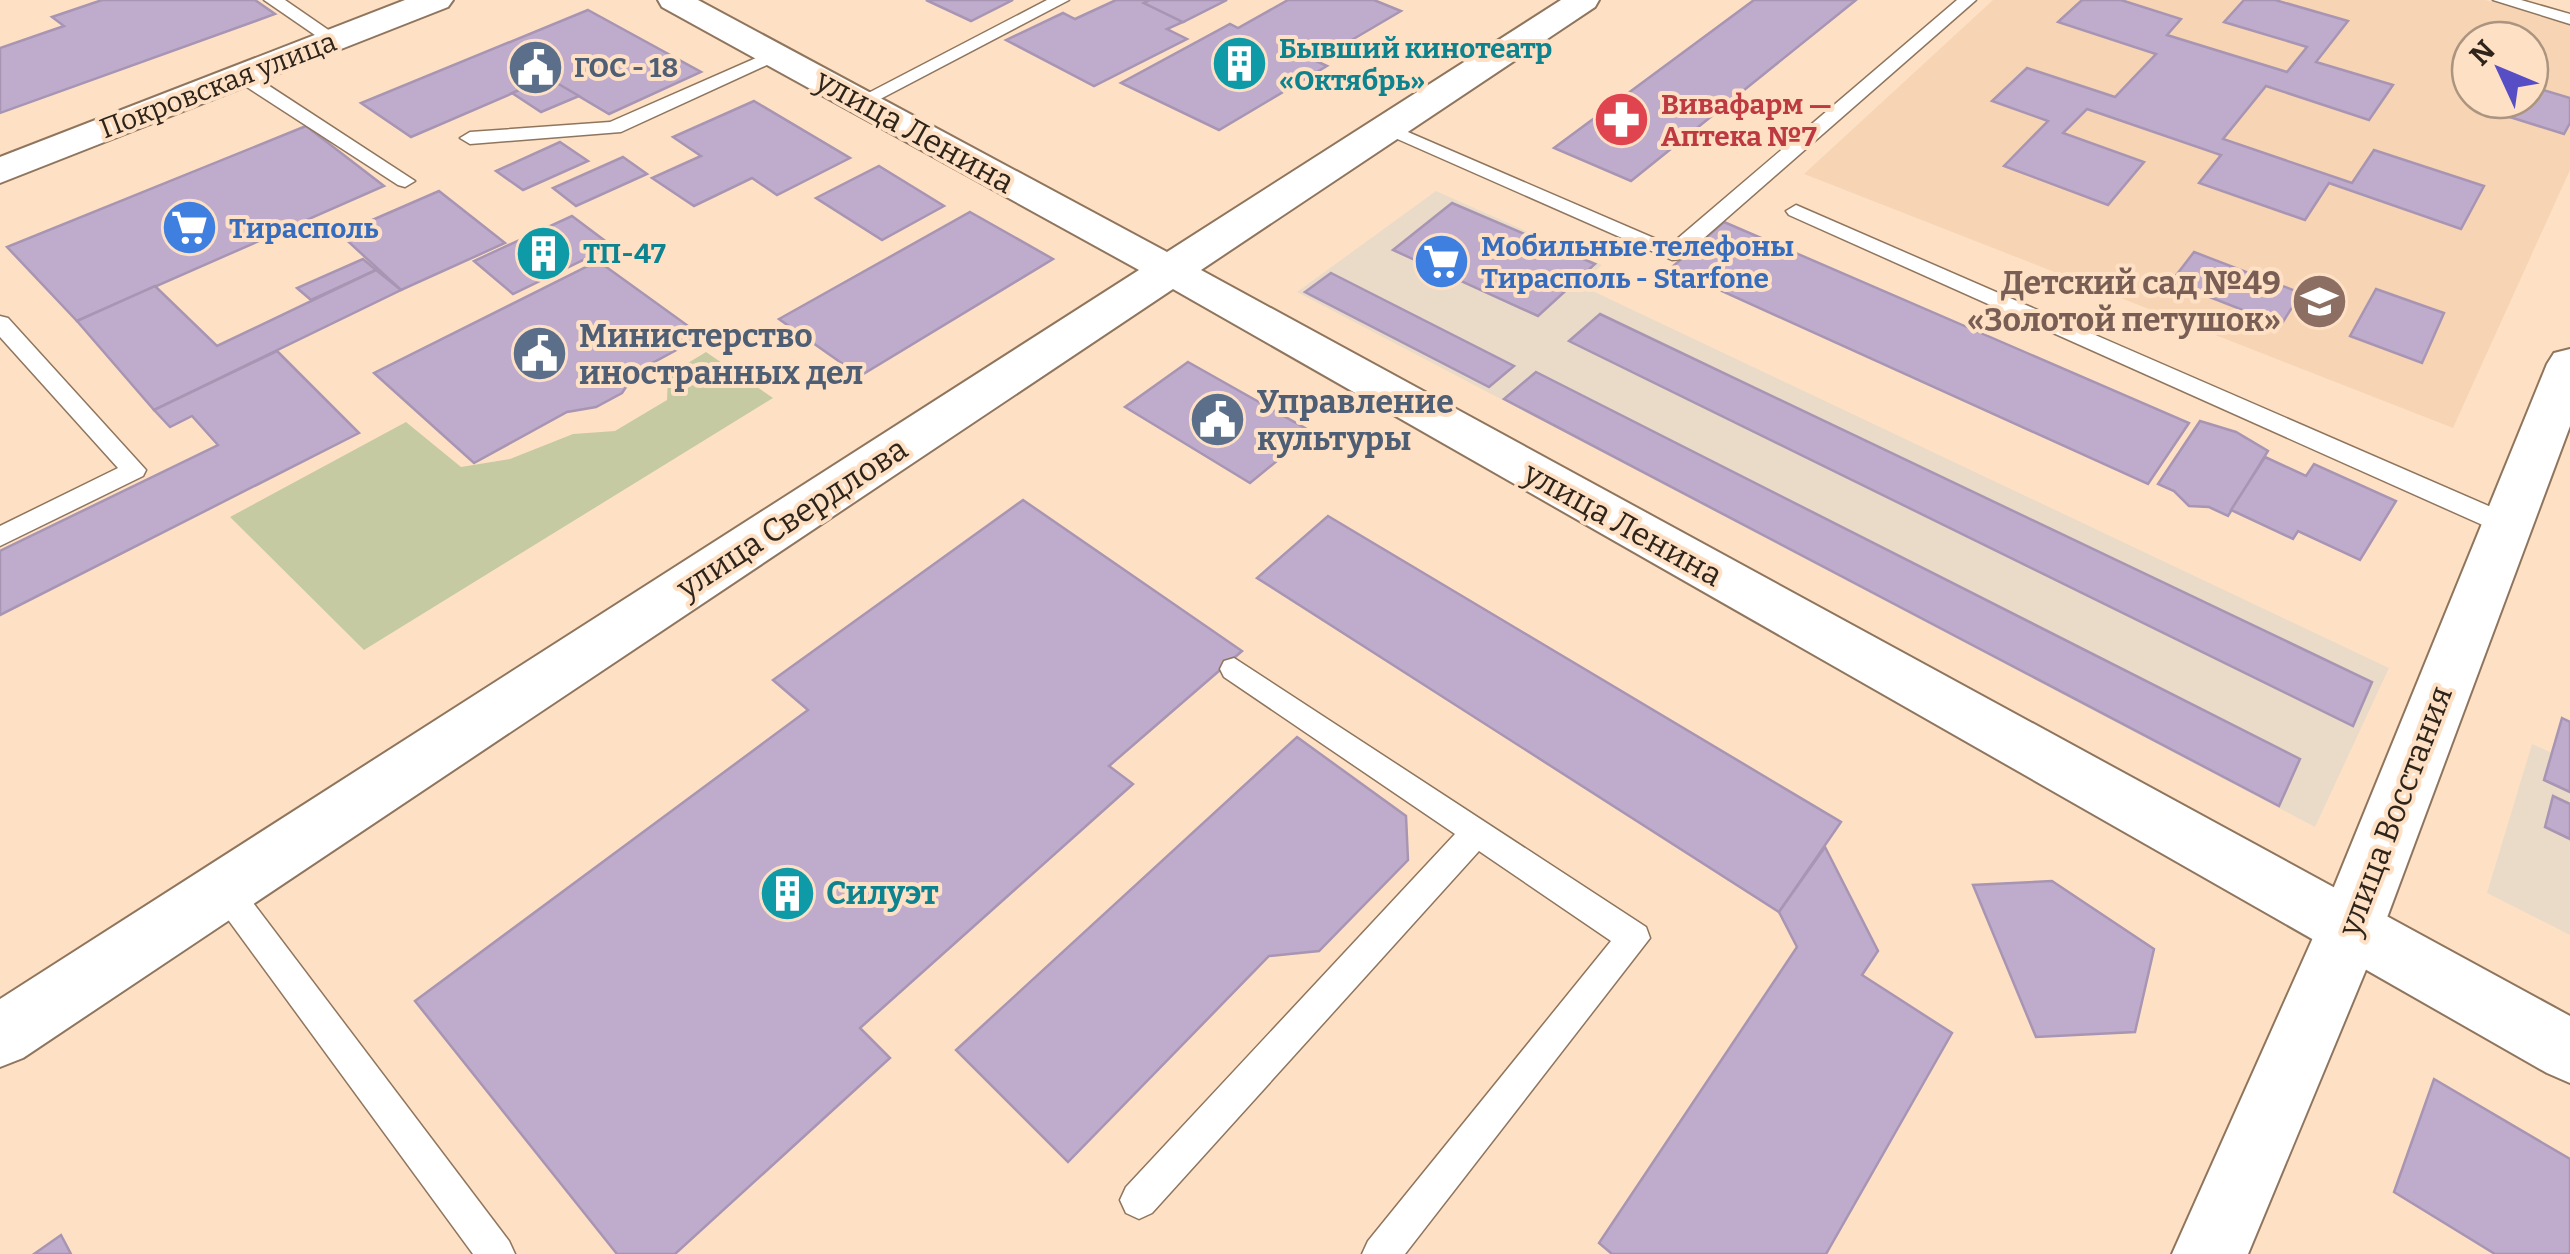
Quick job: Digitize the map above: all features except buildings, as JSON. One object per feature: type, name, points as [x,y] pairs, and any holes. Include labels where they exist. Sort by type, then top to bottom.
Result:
[{"type":"street","name":"Покровская улица","points":[[0,171],[436,0]]},
{"type":"street","name":"улица Ленина","points":[[674,0],[1171,271],[2570,1051]]},
{"type":"street","name":"улица Свердлова","points":[[0,1036],[1584,0]]},
{"type":"street","name":"улица Восстания","points":[[2210,1254],[2349,931],[2570,364]]},
{"type":"lane","points":[[273,0],[334,40]]},
{"type":"lane","points":[[860,102],[1060,0]]},
{"type":"lane","points":[[1387,130],[1672,254],[1967,0]]},
{"type":"lane","points":[[2502,0],[2570,19]]},
{"type":"lane","points":[[470,138],[614,128],[774,55]]},
{"type":"lane","points":[[242,76],[404,182]]},
{"type":"lane","points":[[1796,210],[2505,524]]},
{"type":"lane","points":[[0,323],[134,470],[0,537]]},
{"type":"lane","points":[[1234,670],[1634,938],[1381,1254]]},
{"type":"lane","points":[[1140,1200],[1478,831]]},
{"type":"lane","points":[[224,889],[496,1254]]},
{"type":"shaded area","name":"Детский сад №49 «Золотой петушок»","points":[[1993,0],[2485,0],[2570,23],[2570,170],[2453,428],[1804,174]]},
{"type":"shaded area","points":[[1436,191],[1602,265],[1580,285],[2389,668],[2315,827],[1297,292]]},
{"type":"shaded area","points":[[2532,744],[2570,761],[2570,935],[2487,893]]},
{"type":"green space","points":[[706,352],[773,398],[364,650],[230,517],[406,422],[461,467],[510,459],[573,434],[615,431],[667,400],[668,375]]},
{"type":"place","name":"Бывший кинотеатр «Октябрь»","points":[[1240,64]]},
{"type":"place","name":"ГОС - 18","points":[[535,67]]},
{"type":"place","name":"Вивафарм — Аптека №7","points":[[1622,120]]},
{"type":"place","name":"Тирасполь","points":[[190,228]]},
{"type":"place","name":"ТП-47","points":[[544,253]]},
{"type":"place","name":"Мобильные телефоны Тирасполь - Starfone","points":[[1442,262]]},
{"type":"place","name":"Детский сад №49 «Золотой петушок»","points":[[2320,301]]},
{"type":"place","name":"Министерство иностранных дел","points":[[540,354]]},
{"type":"place","name":"Управление культуры","points":[[1218,420]]},
{"type":"place","name":"Силуэт","points":[[787,893]]}]
